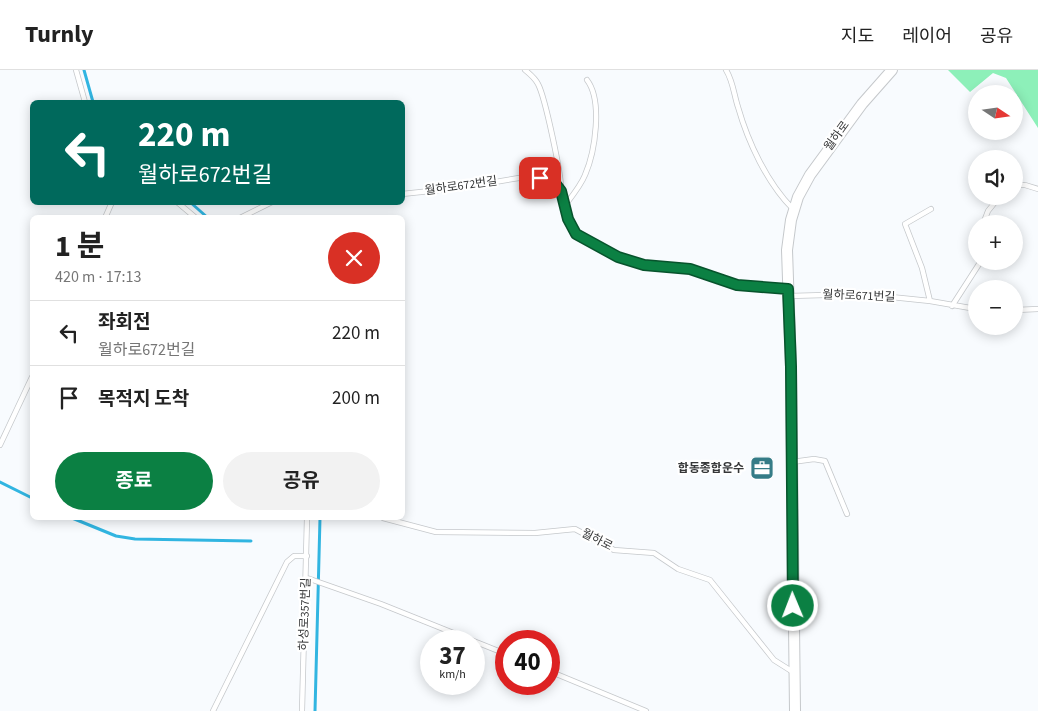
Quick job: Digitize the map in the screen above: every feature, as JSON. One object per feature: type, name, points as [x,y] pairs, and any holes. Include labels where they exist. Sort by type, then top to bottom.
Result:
[{"type":"street","name":"월하로","points":[[795,711],[787,250],[794,210],[802,190],[833,141],[892,70]]},
{"type":"lane","points":[[76,70],[84,100]]},
{"type":"lane","points":[[525,70],[539,85],[562,177],[561,191],[566,204],[568,219],[576,234],[624,259],[644,265],[690,269],[737,285],[788,292]]},
{"type":"lane","points":[[726,70],[738,108],[759,158],[782,198],[794,210]]},
{"type":"lane","points":[[566,204],[585,176],[590,158],[595,98],[592,87],[586,80]]},
{"type":"lane","name":"월하로672번길","points":[[405,194],[458,188],[525,177],[549,180],[561,191]]},
{"type":"lane","points":[[1023,185],[1038,189]]},
{"type":"lane","points":[[181,205],[192,215]]},
{"type":"lane","points":[[246,215],[266,205]]},
{"type":"lane","points":[[930,301],[922,268],[905,224],[931,209]]},
{"type":"lane","points":[[952,306],[975,270]]},
{"type":"lane","name":"월하로671번길","points":[[788,292],[862,294],[930,301],[968,308]]},
{"type":"lane","points":[[1023,310],[1038,310]]},
{"type":"lane","points":[[0,445],[30,381]]},
{"type":"lane","points":[[792,462],[814,459],[825,461],[846,514]]},
{"type":"lane","name":"하성로357번길","points":[[302,711],[309,578],[307,520]]},
{"type":"lane","name":"월하로","points":[[391,520],[436,532],[535,533],[575,529],[614,550],[654,553],[678,569],[710,580],[774,660],[795,673]]},
{"type":"lane","points":[[214,711],[287,562],[294,556],[307,556]]},
{"type":"lane","points":[[309,578],[495,650]]},
{"type":"lane","points":[[560,676],[646,711]]},
{"type":"green space","points":[[948,70],[1038,70],[1038,128],[1023,105],[1023,85],[1010,85],[1006,78],[993,73],[978,85],[968,85],[968,90]]},
{"type":"waterway","points":[[84,70],[92,100]]},
{"type":"waterway","points":[[193,205],[205,215]]},
{"type":"waterway","points":[[0,482],[30,497]]},
{"type":"waterway","points":[[77,520],[116,536],[135,539],[251,541]]},
{"type":"waterway","points":[[315,711],[320,520]]},
{"type":"place","name":"합동종합운수","points":[[762,468]]},
{"type":"route","points":[[540,178],[555,183],[561,191],[566,204],[568,219],[576,234],[586,242],[618,257],[644,265],[690,269],[737,285],[788,289],[791,367],[793,606]]}]
